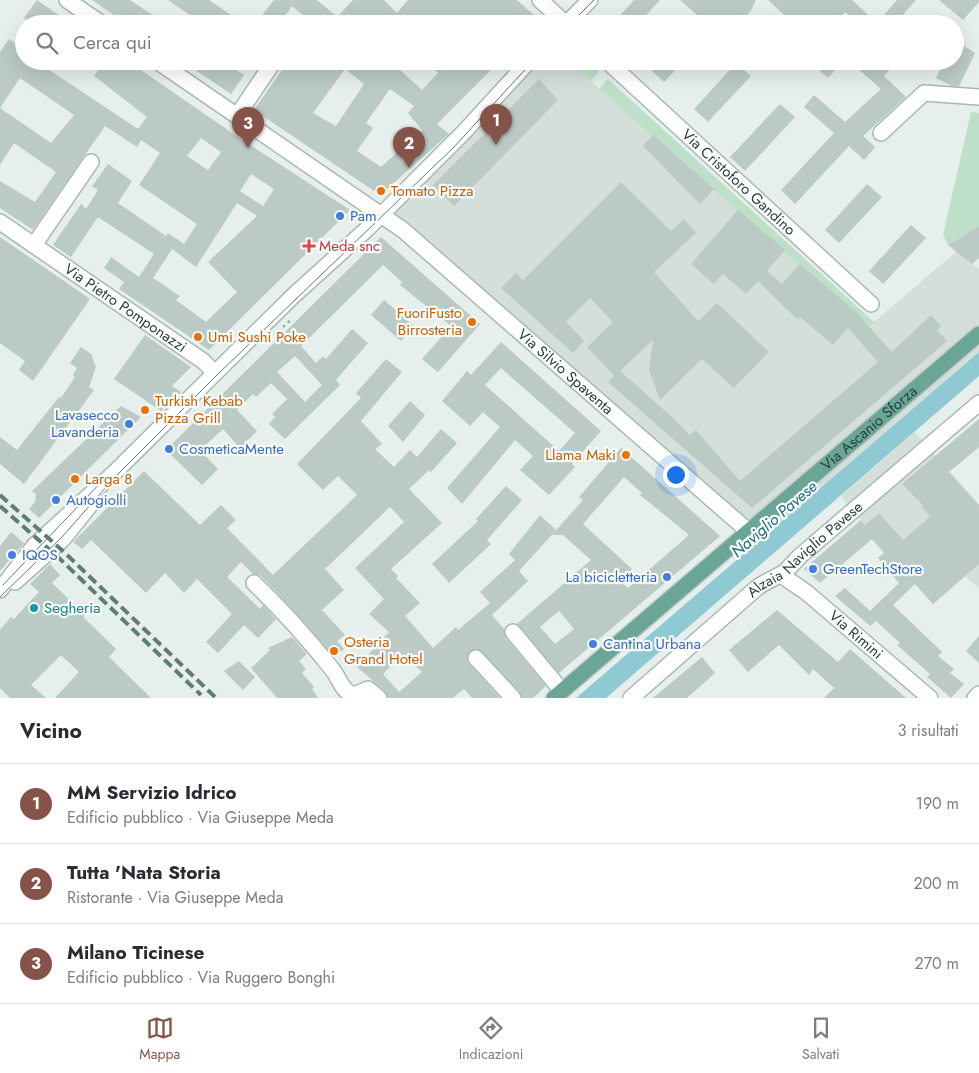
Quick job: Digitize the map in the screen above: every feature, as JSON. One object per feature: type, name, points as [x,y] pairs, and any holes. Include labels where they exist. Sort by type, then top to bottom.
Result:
[{"type":"main road","name":"Via Ascanio Sforza","points":[[558,694],[979,334]]},
{"type":"street","points":[[67,0],[89,15]]},
{"type":"street","points":[[540,0],[556,15]]},
{"type":"street","points":[[575,15],[590,0]]},
{"type":"street","name":"Via Silvio Spaventa","points":[[170,70],[382,214],[748,531]]},
{"type":"street","points":[[237,116],[268,70]]},
{"type":"street","points":[[0,592],[64,539],[114,474],[298,291],[382,214],[464,132],[520,70]]},
{"type":"street","name":"Via Cristoforo Gandino","points":[[617,70],[871,304]]},
{"type":"street","points":[[881,133],[924,93],[979,97]]},
{"type":"street","points":[[34,245],[91,162]]},
{"type":"street","name":"Via Pietro Pomponazzi","points":[[0,222],[203,361],[215,373]]},
{"type":"street","name":"Alzaia Naviglio Pavese","points":[[631,698],[759,586],[781,575],[979,404]]},
{"type":"street","name":"Via Rimini","points":[[781,575],[806,592],[930,698]]},
{"type":"street","points":[[254,583],[304,635],[334,672],[344,690],[354,695],[368,689],[379,698]]},
{"type":"street","points":[[513,632],[558,694]]},
{"type":"street","points":[[476,658],[513,698]]},
{"type":"street","points":[[975,698],[979,694]]},
{"type":"shaded area","points":[[529,70],[578,70],[869,326],[957,251],[979,269],[979,352],[760,540],[385,213],[463,141]]},
{"type":"shaded area","points":[[915,432],[979,505],[979,588],[965,576],[933,604],[841,496]]},
{"type":"green space","points":[[578,70],[598,70],[591,81]]},
{"type":"green space","points":[[608,79],[874,322],[869,326],[599,89]]},
{"type":"green space","points":[[971,112],[979,113],[979,226],[948,245],[943,235]]},
{"type":"water","points":[[979,352],[979,376],[606,698],[576,698]]},
{"type":"building","points":[[37,0],[59,15],[26,15]]},
{"type":"building","points":[[92,0],[130,0],[152,15],[114,15]]},
{"type":"building","points":[[168,0],[209,0],[231,15],[190,15]]},
{"type":"building","points":[[274,0],[317,0],[335,15],[302,15],[292,6],[286,15],[262,15]]},
{"type":"building","points":[[353,0],[384,0],[397,13],[408,0],[517,0],[534,15],[339,15]]},
{"type":"building","points":[[634,0],[660,0],[646,15],[620,15]]},
{"type":"building","points":[[680,0],[756,0],[747,15],[697,15]]},
{"type":"building","points":[[768,0],[852,0],[868,15],[848,15],[845,12],[842,15],[784,15]]},
{"type":"building","points":[[897,0],[916,0],[903,15],[884,15]]},
{"type":"building","points":[[939,0],[979,0],[964,19],[964,15],[957,15]]},
{"type":"building","points":[[9,39],[15,43],[15,70],[50,70],[138,129],[147,117],[94,76],[98,70],[141,70],[235,135],[350,210],[209,350],[119,289],[124,282],[104,268],[111,257],[139,277],[154,254],[98,217],[71,257],[53,245],[81,204],[86,209],[98,190],[92,186],[108,164],[132,181],[118,203],[166,236],[168,233],[184,244],[197,224],[139,185],[160,153],[141,140],[137,147],[105,126],[33,230],[0,208],[0,181],[35,202],[56,172],[14,143],[0,165],[0,52]],"holes":[[[20,78],[74,115],[51,143],[0,108]],[[201,138],[221,152],[208,170],[187,156]],[[251,174],[274,189],[263,206],[240,191]],[[237,203],[257,216],[208,262],[237,292],[206,322],[176,300],[180,296],[153,278],[172,249],[196,267]]]},
{"type":"building","points":[[964,46],[975,53],[959,86],[952,86],[936,78],[940,70],[964,70]]},
{"type":"building","points":[[195,70],[236,70],[244,75],[231,94]]},
{"type":"building","points":[[282,70],[344,70],[313,113],[336,126],[364,84],[346,70],[400,70],[422,90],[438,73],[435,70],[489,70],[437,124],[449,134],[380,195],[254,110]],"holes":[[[390,89],[414,106],[408,113],[422,130],[381,167],[357,151],[373,128],[366,123]]]},
{"type":"building","points":[[651,70],[675,70],[664,82]]},
{"type":"building","points":[[730,70],[744,70],[751,76],[708,122],[694,109]]},
{"type":"building","points":[[821,70],[835,70],[828,78]]},
{"type":"building","points":[[859,70],[889,70],[884,76],[906,97],[863,136],[875,147],[864,160],[849,146],[795,204],[781,190],[834,133],[804,107],[814,95],[845,122],[881,89]]},
{"type":"building","points":[[539,79],[558,100],[454,206],[433,185]]},
{"type":"building","points":[[780,104],[795,117],[745,171],[730,157]]},
{"type":"building","points":[[653,135],[714,189],[700,204],[643,146]]},
{"type":"building","points":[[621,182],[671,231],[684,219],[696,233],[654,272],[698,321],[717,303],[769,352],[734,388],[702,359],[660,400],[649,370],[653,340],[620,371],[690,435],[696,430],[740,481],[878,362],[848,328],[833,345],[800,317],[798,320],[758,281],[746,294],[723,274],[714,284],[691,264],[738,210],[785,250],[767,271],[782,284],[800,264],[856,312],[892,352],[931,315],[941,326],[937,330],[947,341],[752,508],[608,382],[614,376],[587,347],[613,322],[590,298],[566,322],[584,341],[573,353],[501,288],[516,273],[523,280]]},
{"type":"building","points":[[867,184],[882,197],[839,243],[825,230]]},
{"type":"building","points":[[911,225],[926,238],[883,284],[869,271]]},
{"type":"building","points":[[979,226],[979,258],[972,264],[948,245]]},
{"type":"building","points":[[0,237],[90,299],[33,381],[19,370],[25,361],[0,343]]},
{"type":"building","points":[[381,237],[480,324],[438,372],[422,359],[451,326],[400,285],[402,282],[383,265],[301,346],[316,363],[323,356],[326,359],[352,329],[368,343],[336,380],[340,385],[285,439],[269,424],[275,417],[272,414],[287,399],[271,383],[256,397],[253,394],[237,410],[257,431],[240,448],[223,429],[200,450],[218,469],[202,485],[166,450]],"holes":[[[295,356],[322,385],[305,402],[277,372]]]},
{"type":"building","points":[[384,300],[414,326],[401,341],[371,315]]},
{"type":"building","points":[[145,335],[191,367],[172,386],[181,392],[161,411],[114,379]]},
{"type":"building","points":[[501,342],[601,431],[572,464],[575,467],[549,495],[520,470],[533,456],[515,440],[462,504],[447,488],[500,427],[483,412],[470,426],[442,401],[467,371],[471,375]],"holes":[[[501,368],[575,433],[559,451],[485,385]]]},
{"type":"building","points":[[81,347],[91,354],[96,367],[89,387],[94,390],[24,484],[0,464],[0,437],[17,450],[59,397],[61,398],[75,377],[73,375],[77,368],[70,363]]},
{"type":"building","points":[[386,359],[402,372],[361,421],[382,444],[375,449],[394,467],[410,450],[417,457],[441,429],[457,443],[431,472],[429,470],[409,489],[442,523],[391,569],[398,576],[396,578],[420,603],[405,616],[433,648],[456,627],[458,630],[490,603],[480,592],[515,560],[509,554],[540,515],[556,530],[519,571],[528,581],[492,615],[504,629],[506,638],[546,686],[533,698],[522,698],[520,692],[478,649],[469,652],[467,661],[500,698],[472,698],[464,689],[453,698],[388,698],[385,691],[357,667],[389,632],[369,614],[384,599],[355,568],[404,522],[390,507],[325,569],[344,590],[322,610],[345,635],[337,641],[344,649],[334,657],[261,576],[253,574],[241,562],[227,577],[260,609],[263,605],[276,619],[258,638],[244,625],[218,653],[206,642],[232,614],[197,579],[184,593],[165,573],[146,593],[91,540],[82,549],[73,542],[144,471],[200,525],[221,505],[236,520],[227,528],[273,575],[357,495],[338,476],[323,490],[297,464],[361,398],[356,393]],"holes":[[[403,654],[422,672],[399,692],[383,674]]]},
{"type":"building","points":[[410,401],[425,415],[403,442],[388,426]]},
{"type":"building","points":[[121,406],[141,417],[39,518],[29,509],[35,502],[36,494],[32,491]]},
{"type":"building","points":[[979,419],[979,447],[949,472],[979,505],[979,564],[933,604],[915,584],[893,605],[942,652],[938,656],[954,669],[950,673],[964,684],[951,698],[927,677],[930,674],[897,645],[900,643],[876,621],[870,626],[835,596],[845,588],[870,611],[899,583],[878,558],[884,553],[872,539],[820,583],[804,569],[861,520],[865,525],[879,513],[903,540],[930,517],[921,506],[923,505],[902,484]]},
{"type":"building","points":[[621,448],[720,536],[559,673],[517,624],[591,560],[563,535],[552,535],[583,500],[579,497]],"holes":[[[624,477],[642,493],[640,495],[689,535],[628,588],[621,582],[632,569],[583,524]],[[559,611],[574,629],[555,644],[540,627]]]},
{"type":"building","points":[[506,486],[522,500],[487,540],[491,544],[449,583],[432,564],[478,521],[476,519]]},
{"type":"building","points":[[11,532],[24,543],[0,571],[0,546]]},
{"type":"building","points":[[50,564],[60,575],[52,583],[116,649],[109,657],[151,698],[55,698],[79,672],[61,655],[31,685],[46,698],[10,698],[0,688],[0,630],[11,617],[14,619],[39,592],[30,584]]},
{"type":"building","points":[[777,610],[838,662],[850,649],[906,698],[824,698],[834,688],[813,669],[809,675],[779,645],[748,672],[729,650]]},
{"type":"building","points":[[979,636],[979,663],[966,651]]},
{"type":"building","points":[[292,637],[307,654],[299,661],[306,669],[302,673],[314,687],[312,689],[318,698],[277,698],[251,668],[270,650],[268,648]]},
{"type":"building","points":[[702,657],[715,673],[687,698],[653,698]]},
{"type":"building","points":[[239,661],[255,677],[243,690],[224,671]]},
{"type":"tram line","points":[[579,15],[594,0]]},
{"type":"tram line","points":[[0,597],[62,537],[115,477],[217,375],[454,147],[525,70]]},
{"type":"tram line","points":[[3,585],[105,478]]},
{"type":"railway","points":[[0,495],[64,552],[216,698]]},
{"type":"railway","points":[[0,506],[59,558],[201,695]]},
{"type":"place","name":"MM Servizio Idrico","points":[[496,145]]},
{"type":"place","name":"Milano Ticinese","points":[[248,148]]},
{"type":"place","name":"Tutta 'Nata Storia","points":[[409,168]]},
{"type":"place","name":"Tomato Pizza","points":[[381,191]]},
{"type":"place","name":"Pam","points":[[340,216]]},
{"type":"place","name":"Meda snc","points":[[309,246]]},
{"type":"place","name":"FuoriFusto Birrosteria","points":[[472,322]]},
{"type":"place","name":"Umi Sushi Poke","points":[[198,337]]},
{"type":"place","name":"Turkish Kebab Pizza Grill","points":[[145,410]]},
{"type":"place","name":"Lavasecco Lavanderia","points":[[129,424]]},
{"type":"place","name":"CosmeticaMente","points":[[169,449]]},
{"type":"place","name":"Llama Maki","points":[[626,455]]},
{"type":"place","name":"Larga 8","points":[[75,479]]},
{"type":"place","name":"Autogiolli","points":[[56,500]]},
{"type":"place","name":"IQOS","points":[[12,555]]},
{"type":"place","name":"GreenTechStore","points":[[813,569]]},
{"type":"place","name":"La bicicletteria","points":[[667,577]]},
{"type":"place","name":"Segheria","points":[[34,608]]},
{"type":"place","name":"Cantina Urbana","points":[[593,644]]},
{"type":"place","name":"Osteria Grand Hotel","points":[[334,651]]},
{"type":"water label","name":"Naviglio Pavese","points":[[774,519]]}]
